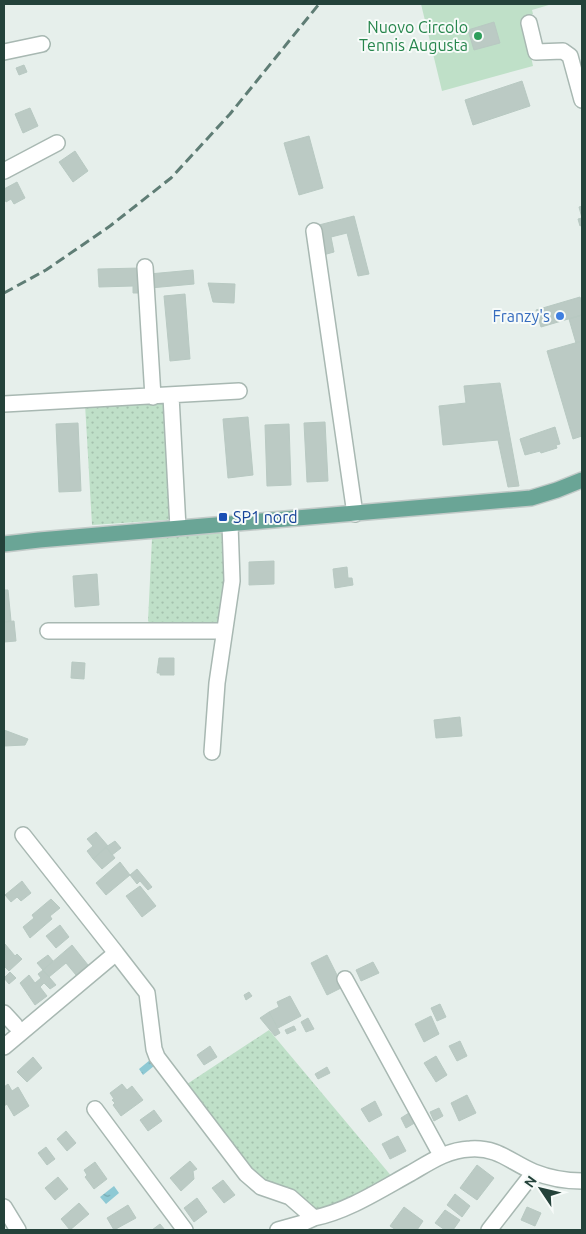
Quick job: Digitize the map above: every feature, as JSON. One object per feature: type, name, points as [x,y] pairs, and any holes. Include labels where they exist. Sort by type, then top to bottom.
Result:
[{"type":"main road","points":[[4,544],[531,498],[582,480]]},
{"type":"street","points":[[529,23],[536,52],[563,51],[570,56],[582,100]]},
{"type":"street","points":[[4,52],[42,44]]},
{"type":"street","points":[[4,171],[58,143]]},
{"type":"street","points":[[314,231],[355,514]]},
{"type":"street","points":[[145,267],[153,397]]},
{"type":"street","points":[[4,404],[239,391]]},
{"type":"street","points":[[172,396],[178,528]]},
{"type":"street","points":[[212,752],[217,683],[223,653],[224,631],[229,610],[232,581],[230,524]]},
{"type":"street","points":[[48,632],[224,631]]},
{"type":"street","points":[[24,835],[147,993],[154,1049],[157,1057],[246,1174],[261,1187],[290,1197],[314,1218]]},
{"type":"street","points":[[4,1047],[116,953]]},
{"type":"street","points":[[346,979],[441,1155]]},
{"type":"street","points":[[4,1013],[15,1025]]},
{"type":"street","points":[[95,1108],[185,1230]]},
{"type":"street","points":[[278,1230],[314,1218],[331,1215],[441,1155],[468,1149],[494,1151],[534,1172],[564,1181],[582,1181]]},
{"type":"street","points":[[489,1230],[534,1172]]},
{"type":"street","points":[[4,1207],[18,1230]]},
{"type":"street","points":[[329,1230],[331,1215]]},
{"type":"green space","name":"Nuovo Circolo Tennis Augusta","points":[[421,4],[552,4],[532,10],[533,14],[523,18],[533,66],[442,91]]},
{"type":"green space","points":[[162,400],[168,404],[174,516],[167,520],[92,525],[85,404]]},
{"type":"green space","points":[[225,532],[229,573],[220,622],[215,626],[151,625],[148,621],[152,538]]},
{"type":"green space","points":[[269,1030],[393,1178],[321,1213],[260,1181],[184,1086]]},
{"type":"water","points":[[150,1060],[154,1066],[143,1075],[139,1069]]},
{"type":"water","points":[[114,1186],[119,1193],[106,1204],[100,1197]]},
{"type":"building","points":[[494,22],[500,43],[474,50],[468,30]]},
{"type":"building","points":[[24,65],[27,72],[19,75],[16,68]]},
{"type":"building","points":[[522,81],[530,106],[473,125],[465,100]]},
{"type":"building","points":[[30,108],[38,126],[23,133],[15,114]]},
{"type":"building","points":[[309,136],[323,188],[299,195],[284,143]]},
{"type":"building","points":[[75,151],[88,171],[73,182],[59,162]]},
{"type":"building","points":[[17,182],[25,198],[14,204],[11,199],[6,202],[4,189]]},
{"type":"building","points":[[582,206],[582,218],[579,207]]},
{"type":"building","points":[[354,216],[369,274],[358,276],[347,233],[331,237],[334,252],[323,255],[315,226]]},
{"type":"building","points":[[582,218],[582,225],[580,226],[578,219]]},
{"type":"building","points":[[140,268],[141,293],[133,293],[133,286],[99,287],[98,269]]},
{"type":"building","points":[[193,270],[194,284],[150,288],[149,274]]},
{"type":"building","points":[[208,283],[235,284],[234,303],[213,302]]},
{"type":"building","points":[[185,294],[190,359],[170,361],[164,296]]},
{"type":"building","points":[[580,297],[582,315],[541,327],[536,310]]},
{"type":"building","points":[[582,315],[582,341],[576,343],[569,319]]},
{"type":"building","points":[[582,341],[582,436],[573,439],[547,351]]},
{"type":"building","points":[[500,383],[519,486],[508,487],[498,440],[443,445],[439,406],[466,403],[464,386]]},
{"type":"building","points":[[248,417],[253,475],[228,478],[223,419]]},
{"type":"building","points":[[325,422],[328,481],[307,482],[304,423]]},
{"type":"building","points":[[78,423],[81,491],[59,492],[56,424]]},
{"type":"building","points":[[289,424],[291,485],[267,486],[265,425]]},
{"type":"building","points":[[555,427],[560,444],[556,445],[557,448],[525,455],[520,439]]},
{"type":"building","points":[[274,561],[274,584],[249,585],[249,562]]},
{"type":"building","points":[[347,567],[348,578],[352,578],[353,585],[335,588],[333,569]]},
{"type":"building","points":[[97,574],[99,605],[75,607],[73,576]]},
{"type":"building","points":[[4,590],[8,590],[11,621],[4,622]]},
{"type":"building","points":[[14,621],[16,641],[4,642],[4,622]]},
{"type":"building","points":[[159,658],[174,658],[174,675],[160,675],[160,673],[157,673]]},
{"type":"building","points":[[72,662],[85,663],[84,679],[71,678]]},
{"type":"building","points":[[460,717],[462,736],[436,738],[434,720]]},
{"type":"building","points":[[4,730],[28,739],[25,745],[4,746]]},
{"type":"building","points":[[96,832],[108,846],[93,859],[87,851],[93,846],[87,839]]},
{"type":"building","points":[[115,841],[121,848],[112,855],[106,847]]},
{"type":"building","points":[[106,847],[115,858],[102,869],[93,859]]},
{"type":"building","points":[[120,862],[130,875],[106,895],[96,883]]},
{"type":"building","points":[[137,869],[152,887],[148,890],[140,881],[137,884],[130,875]]},
{"type":"building","points":[[22,881],[31,893],[21,901],[17,897],[11,902],[5,895]]},
{"type":"building","points":[[140,886],[156,906],[142,917],[126,896]]},
{"type":"building","points":[[51,899],[60,908],[50,916],[52,919],[30,938],[23,927],[34,918],[32,915]]},
{"type":"building","points":[[60,925],[69,937],[56,948],[46,936]]},
{"type":"building","points":[[5,944],[15,956],[17,954],[22,959],[9,971],[4,966]]},
{"type":"building","points":[[72,945],[88,965],[76,975],[66,963],[49,977],[43,970]]},
{"type":"building","points":[[48,955],[53,961],[43,970],[37,963]]},
{"type":"building","points":[[327,955],[343,987],[327,995],[311,963]]},
{"type":"building","points":[[373,962],[379,973],[361,981],[356,970]]},
{"type":"building","points":[[43,970],[56,985],[50,989],[44,983],[40,987],[47,996],[35,1005],[20,983],[29,975],[35,983],[41,978],[38,974]]},
{"type":"building","points":[[10,972],[16,978],[9,984],[4,978]]},
{"type":"building","points":[[249,992],[252,996],[246,1000],[244,995]]},
{"type":"building","points":[[290,996],[301,1016],[278,1028],[269,1012],[279,1007],[277,1002]]},
{"type":"building","points":[[440,1004],[446,1017],[437,1021],[431,1008]]},
{"type":"building","points":[[269,1012],[280,1033],[275,1036],[260,1018]]},
{"type":"building","points":[[431,1016],[439,1034],[424,1042],[415,1024]]},
{"type":"building","points":[[308,1018],[314,1029],[306,1032],[301,1022]]},
{"type":"building","points":[[294,1026],[296,1030],[287,1034],[285,1030]]},
{"type":"building","points":[[460,1041],[467,1056],[457,1061],[449,1046]]},
{"type":"building","points":[[210,1046],[217,1057],[204,1065],[197,1055]]},
{"type":"building","points":[[436,1056],[447,1075],[436,1082],[424,1063]]},
{"type":"building","points":[[33,1057],[42,1068],[27,1082],[17,1072]]},
{"type":"building","points":[[327,1067],[330,1073],[318,1079],[315,1074]]},
{"type":"building","points":[[8,1084],[12,1091],[18,1087],[29,1106],[14,1116],[7,1104],[4,1106],[4,1087]]},
{"type":"building","points":[[122,1084],[127,1090],[132,1086],[143,1100],[121,1116],[113,1105],[115,1103],[112,1100],[114,1099],[110,1093]]},
{"type":"building","points":[[467,1095],[476,1113],[459,1121],[451,1103]]},
{"type":"building","points":[[375,1101],[382,1115],[369,1122],[361,1109]]},
{"type":"building","points":[[439,1108],[443,1116],[434,1121],[430,1112]]},
{"type":"building","points":[[154,1110],[162,1121],[148,1131],[140,1120]]},
{"type":"building","points":[[412,1111],[418,1121],[406,1128],[401,1118]]},
{"type":"building","points":[[66,1131],[76,1143],[67,1151],[57,1139]]},
{"type":"building","points":[[398,1136],[406,1151],[390,1159],[382,1144]]},
{"type":"building","points":[[46,1147],[55,1159],[47,1165],[38,1153]]},
{"type":"building","points":[[190,1161],[197,1169],[193,1171],[194,1179],[181,1191],[170,1178]]},
{"type":"building","points":[[95,1162],[107,1179],[94,1189],[85,1177],[87,1175],[84,1170]]},
{"type":"building","points":[[477,1165],[494,1178],[477,1200],[460,1188]]},
{"type":"building","points":[[58,1177],[68,1189],[55,1200],[45,1188]]},
{"type":"building","points":[[223,1180],[235,1195],[224,1203],[212,1188]]},
{"type":"building","points":[[455,1194],[470,1206],[462,1217],[447,1205]]},
{"type":"building","points":[[197,1198],[207,1212],[194,1222],[184,1208]]},
{"type":"building","points":[[79,1203],[89,1214],[70,1230],[61,1219]]},
{"type":"building","points":[[128,1205],[136,1218],[114,1230],[107,1218]]},
{"type":"building","points":[[404,1207],[423,1221],[417,1230],[396,1230],[390,1226]]},
{"type":"building","points":[[527,1207],[541,1213],[535,1226],[521,1220]]},
{"type":"building","points":[[445,1210],[460,1220],[453,1230],[445,1230],[435,1223]]},
{"type":"building","points":[[160,1224],[165,1230],[152,1230]]},
{"type":"railway","points":[[4,293],[46,270],[110,226],[171,178],[230,114],[319,4]]},
{"type":"place","name":"Nuovo Circolo Tennis Augusta","points":[[478,36]]},
{"type":"place","name":"Franzy's","points":[[560,316]]},
{"type":"place","name":"SP1 nord","points":[[223,517]]}]
